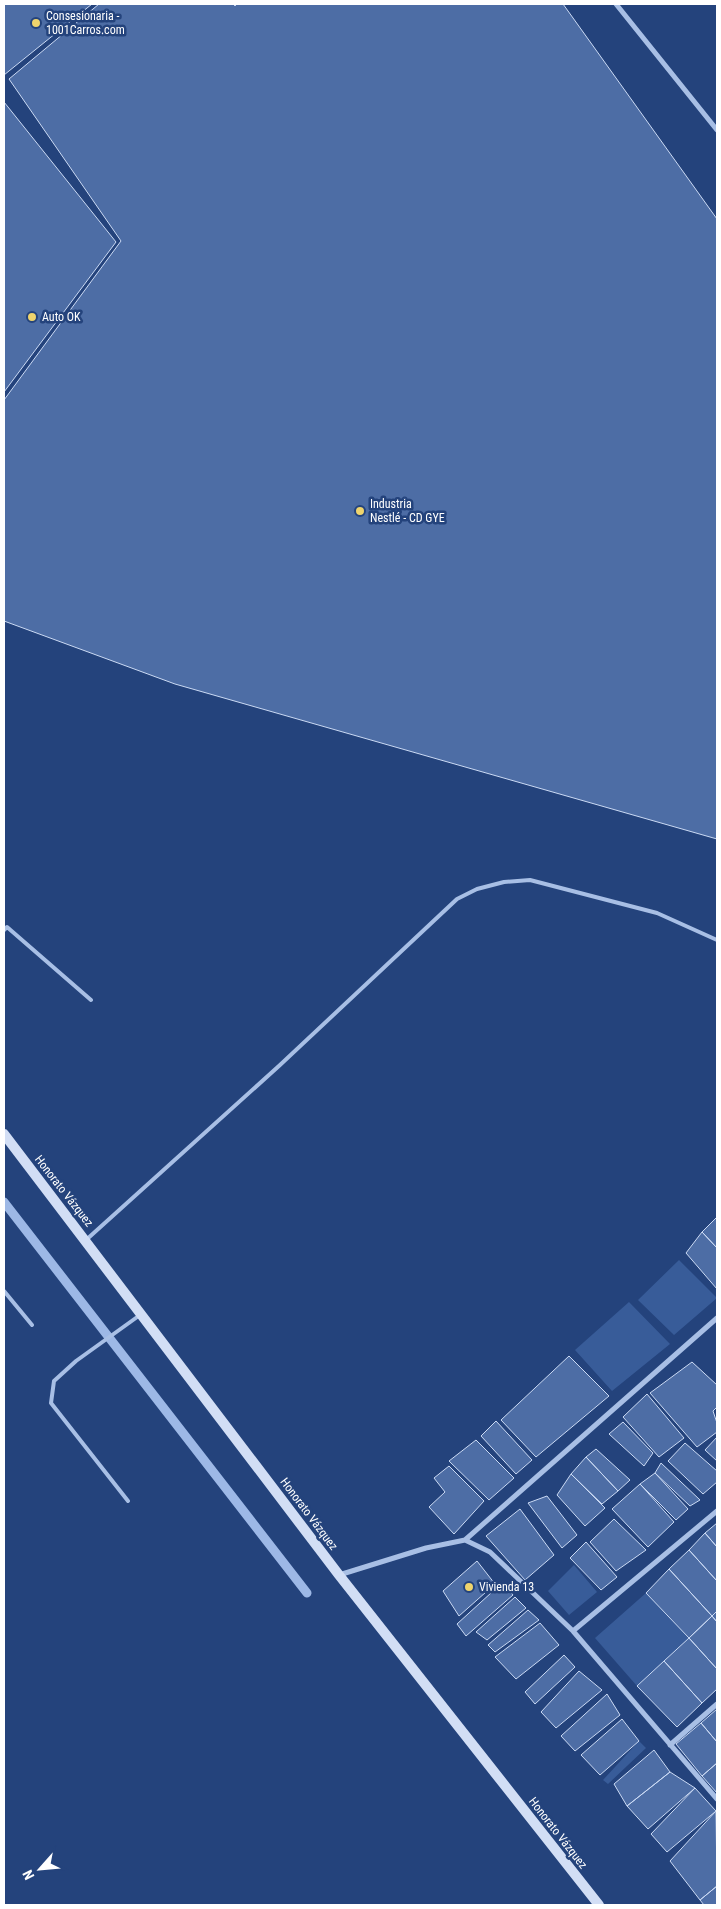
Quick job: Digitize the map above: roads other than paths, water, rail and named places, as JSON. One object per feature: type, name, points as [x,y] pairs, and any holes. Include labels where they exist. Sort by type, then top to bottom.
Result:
[{"type":"street","points":[[616,4],[717,130]]},
{"type":"street","name":"Honorato Vázquez","points":[[4,1134],[339,1575],[599,1905]]},
{"type":"street","points":[[339,1575],[426,1548],[465,1540],[717,1318]]},
{"type":"street","points":[[573,1631],[717,1511]]},
{"type":"street","points":[[465,1540],[490,1552],[573,1631],[717,1798]]},
{"type":"street","points":[[670,1745],[717,1704]]},
{"type":"lane","points":[[86,1240],[280,1065],[457,899],[478,888],[504,882],[530,880],[657,913],[717,940]]},
{"type":"lane","points":[[4,923],[5,928],[91,1000]]},
{"type":"lane","points":[[4,1291],[32,1325]]},
{"type":"lane","points":[[128,1501],[51,1403],[54,1381],[76,1361],[142,1314]]},
{"type":"waterway","points":[[4,1202],[307,1593]]},
{"type":"place","name":"Consesionaria - 1001Carros.com","points":[[36,23]]},
{"type":"place","name":"Auto OK","points":[[32,317]]},
{"type":"place","name":"Industria Nestlé - CD GYE","points":[[360,511]]},
{"type":"place","name":"Vivienda 13","points":[[469,1587]]}]
